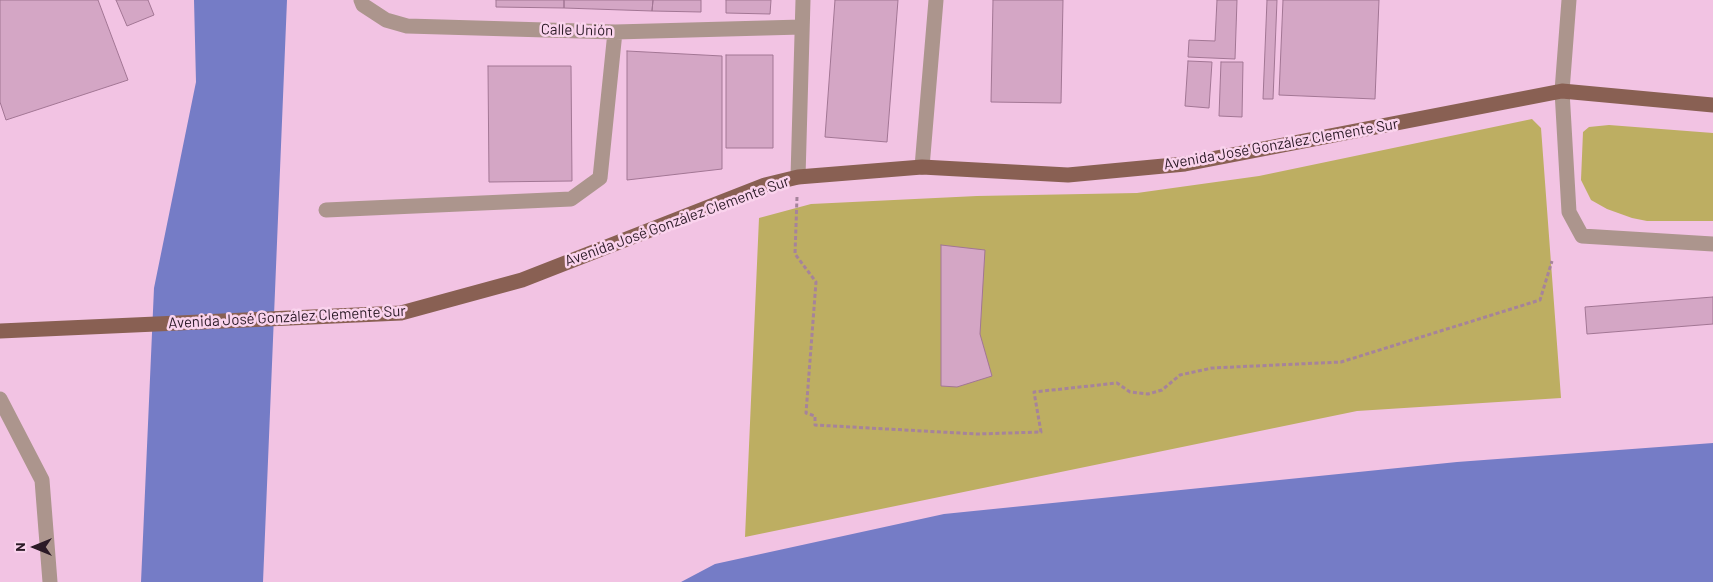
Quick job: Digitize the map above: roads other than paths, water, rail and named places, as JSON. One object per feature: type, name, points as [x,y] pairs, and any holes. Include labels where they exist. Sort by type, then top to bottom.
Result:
[{"type":"main road","name":"Avenida José González Clemente Sur","points":[[0,332],[401,313],[522,280],[765,185],[798,176],[922,167],[1068,175],[1184,164],[1562,91],[1713,105]]},
{"type":"street","name":"Calle Unión","points":[[362,0],[363,5],[386,20],[407,26],[615,32],[802,27]]},
{"type":"street","points":[[798,176],[803,0]]},
{"type":"street","points":[[922,167],[936,0]]},
{"type":"street","points":[[1569,0],[1562,91],[1569,212],[1582,236],[1713,244]]},
{"type":"street","points":[[326,210],[571,199],[600,178],[615,32]]},
{"type":"street","points":[[0,400],[42,480],[50,582]]},
{"type":"water","points":[[194,0],[287,0],[263,582],[141,582],[154,288],[196,82]]},
{"type":"water","points":[[1713,443],[1713,582],[681,582],[715,564],[944,514],[1457,462]]}]
